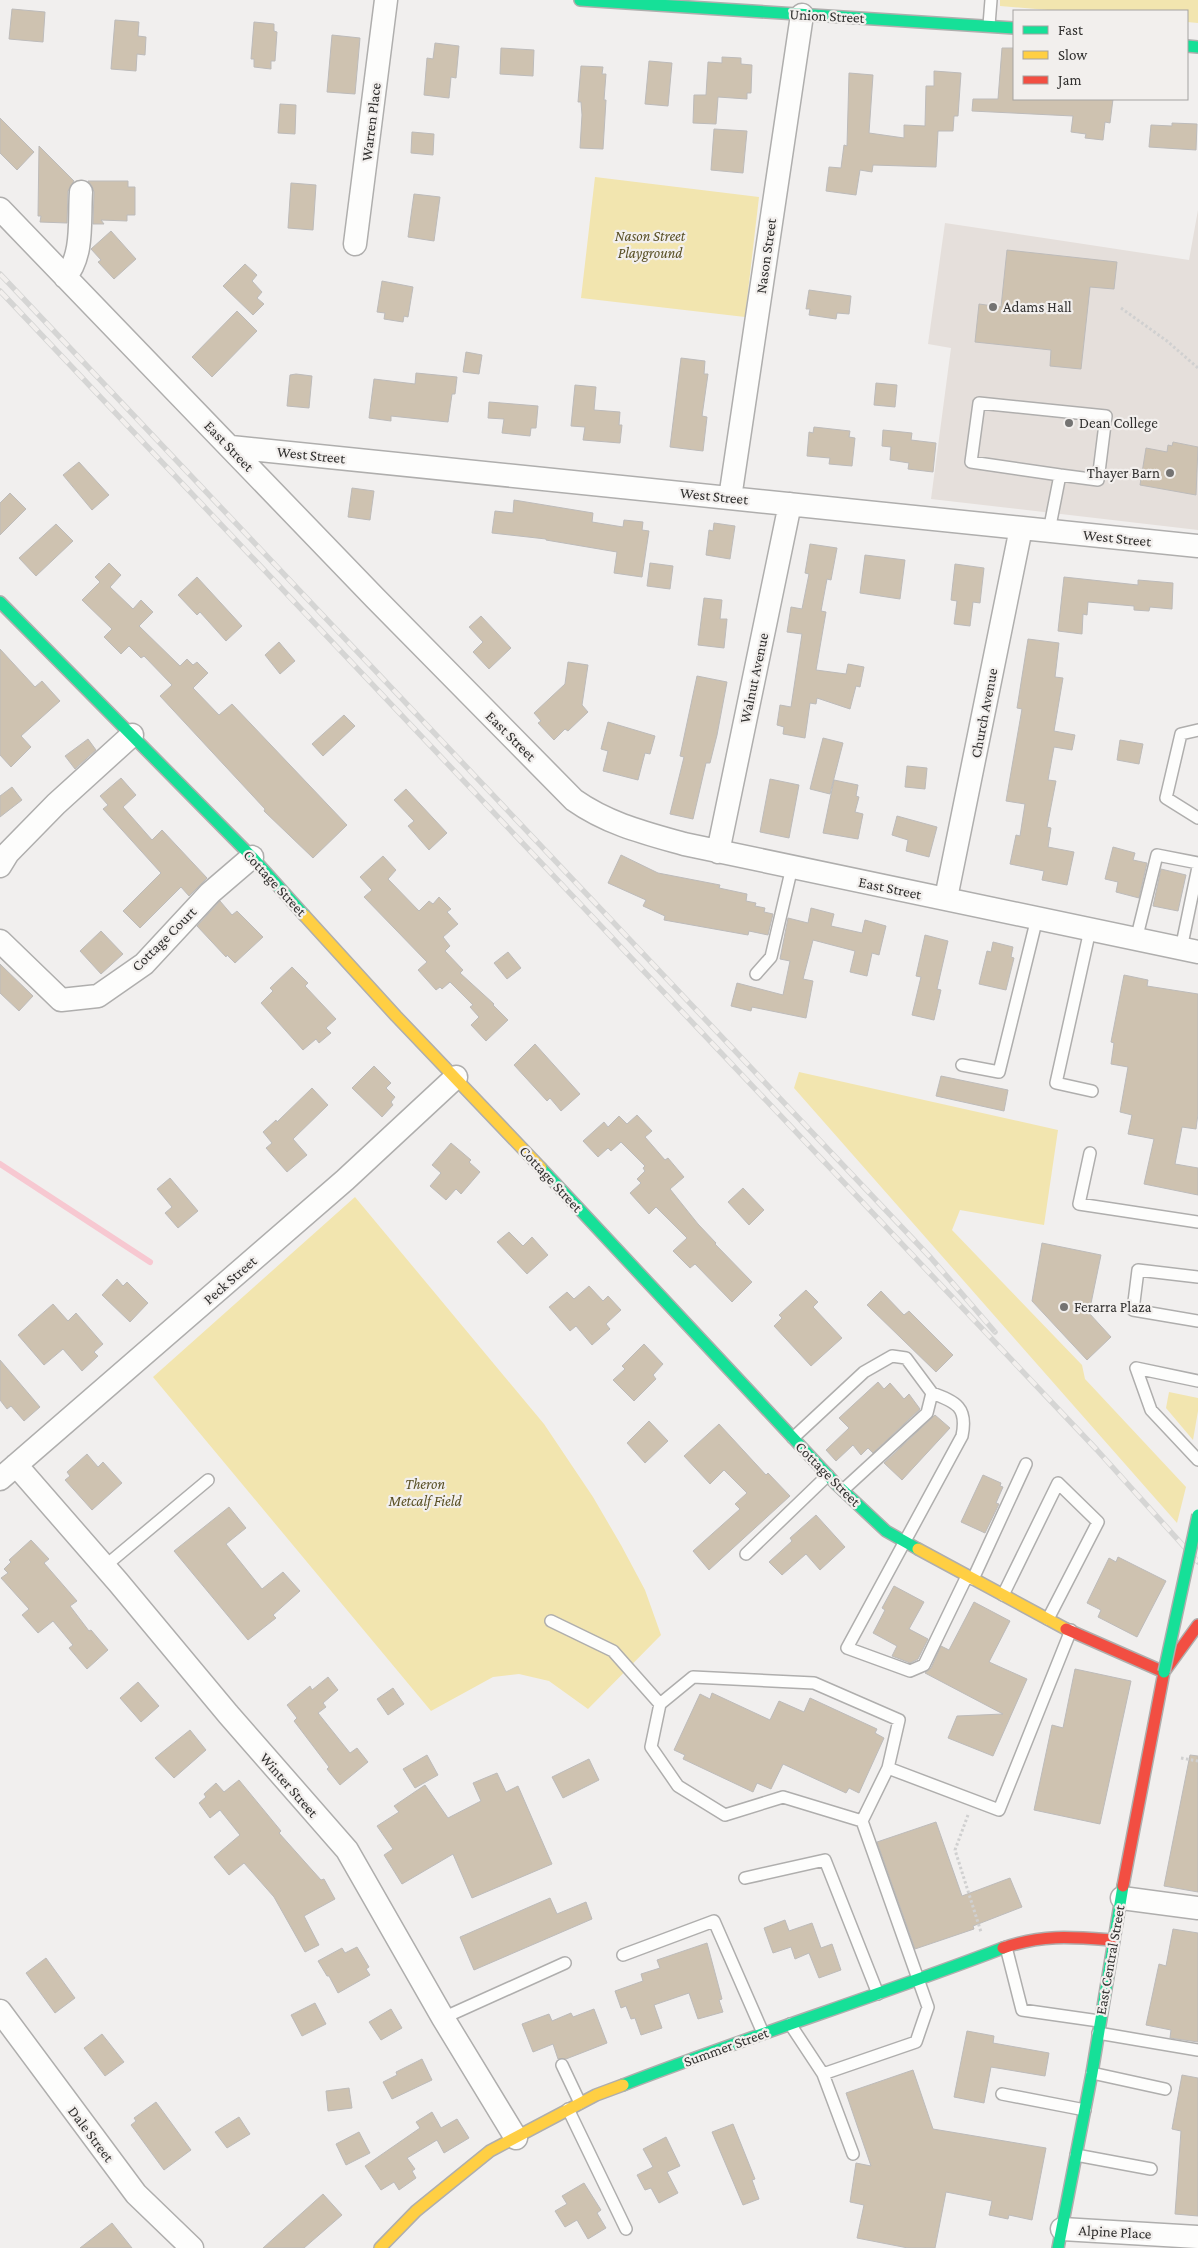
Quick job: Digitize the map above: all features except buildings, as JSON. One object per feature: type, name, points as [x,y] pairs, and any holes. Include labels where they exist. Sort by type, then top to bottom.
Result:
[{"type":"main road","name":"Union Street","points":[[580,0],[1013,28]]},
{"type":"main road","name":"Cottage Street","points":[[0,602],[252,857],[396,1016],[456,1077],[828,1475],[886,1531],[1048,1619],[1164,1672]]},
{"type":"main road","name":"East Central Street","points":[[1060,2238],[1092,2073],[1113,1940],[1164,1672],[1198,1515]]},
{"type":"main road","points":[[1164,1672],[1198,1624]]},
{"type":"main road","name":"Summer Street","points":[[380,2248],[411,2217],[457,2178],[483,2159],[490,2151],[604,2092],[763,2033],[919,1980],[1006,1947],[1033,1939],[1060,1936],[1113,1940]]},
{"type":"street","name":"Warren Place","points":[[355,244],[386,0]]},
{"type":"street","name":"Nason Street","points":[[730,498],[802,14]]},
{"type":"street","points":[[65,277],[72,269],[77,256],[81,192]]},
{"type":"street","name":"East Street","points":[[0,209],[134,350],[231,447],[374,598],[574,800],[592,812],[623,826],[718,852],[946,898],[1189,951]]},
{"type":"street","name":"West Street","points":[[231,447],[1198,546]]},
{"type":"street","name":"Walnut Avenue","points":[[718,852],[790,504]]},
{"type":"street","name":"Church Avenue","points":[[946,898],[1021,528]]},
{"type":"street","points":[[0,866],[8,853],[56,804],[132,735]]},
{"type":"street","name":"Cottage Court","points":[[0,941],[61,1000],[98,996],[144,964],[210,892],[252,857]]},
{"type":"street","name":"Peck Street","points":[[5,1473],[345,1180],[456,1077]]},
{"type":"street","name":"Winter Street","points":[[5,1473],[104,1567],[228,1714],[347,1850],[443,2018],[516,2138]]},
{"type":"street","points":[[1122,1898],[1198,1908]]},
{"type":"street","name":"Dale Street","points":[[0,2011],[136,2194],[192,2248]]},
{"type":"street","name":"Alpine Place","points":[[1060,2238],[1186,2240]]},
{"type":"lane","points":[[989,25],[991,0]]},
{"type":"lane","points":[[978,403],[1106,416],[1098,480],[1060,475],[971,462],[978,403]]},
{"type":"lane","points":[[1049,531],[1060,475]]},
{"type":"lane","points":[[1198,730],[1181,734],[1166,798],[1198,818]]},
{"type":"lane","points":[[1136,940],[1157,855],[1198,863]]},
{"type":"lane","points":[[756,974],[771,957],[792,867]]},
{"type":"lane","points":[[1189,951],[1198,867]]},
{"type":"lane","points":[[962,1065],[1000,1072],[1037,918]]},
{"type":"lane","points":[[1090,930],[1056,1083],[1092,1091]]},
{"type":"lane","points":[[1090,1153],[1079,1204],[1198,1222]]},
{"type":"lane","points":[[1198,1277],[1138,1270],[1133,1310],[1198,1321]]},
{"type":"lane","points":[[793,1438],[864,1372],[892,1356],[906,1358],[932,1393],[960,1408],[964,1414],[965,1422],[962,1436],[847,1648],[910,1671],[924,1665],[970,1578],[1026,1464]]},
{"type":"lane","points":[[1198,1380],[1136,1368],[1151,1410],[1198,1460]]},
{"type":"lane","points":[[843,1490],[926,1413],[932,1393]]},
{"type":"lane","points":[[746,1554],[828,1475]]},
{"type":"lane","points":[[104,1567],[208,1480]]},
{"type":"lane","points":[[1003,1595],[1058,1483],[1098,1522],[1048,1619]]},
{"type":"lane","points":[[551,1621],[612,1651],[660,1704]]},
{"type":"lane","points":[[888,1768],[999,1810],[1071,1630]]},
{"type":"lane","points":[[823,2074],[916,2042],[928,2007],[862,1821],[888,1768],[899,1720],[814,1683],[693,1676],[660,1704],[651,1747],[678,1786],[726,1816],[783,1797],[862,1821]]},
{"type":"lane","points":[[745,1878],[825,1860],[878,1994]]},
{"type":"lane","points":[[623,1955],[714,1922],[763,2033]]},
{"type":"lane","points":[[1006,1947],[1022,2010],[1198,2050]]},
{"type":"lane","points":[[443,2018],[565,1963]]},
{"type":"lane","points":[[790,2024],[823,2074],[853,2154]]},
{"type":"lane","points":[[562,2065],[580,2103]]},
{"type":"lane","points":[[1092,2073],[1165,2089]]},
{"type":"lane","points":[[1002,2094],[1085,2110]]},
{"type":"lane","points":[[568,2109],[626,2229]]},
{"type":"lane","points":[[1076,2155],[1151,2169]]},
{"type":"path","points":[[1121,308],[1167,341],[1198,368]]},
{"type":"path","points":[[1181,1758],[1198,1761]]},
{"type":"path","points":[[962,1831],[955,1850],[982,1938]]},
{"type":"shaded area","name":"Dean College","points":[[1198,210],[1198,530],[931,499],[951,348],[928,344],[945,223],[1189,260]]},
{"type":"green space","points":[[1000,0],[1198,0],[1198,23],[1188,22],[1188,10],[1047,10],[1000,6]]},
{"type":"green space","name":"Nason Street Playground","points":[[595,177],[759,197],[745,317],[581,298]]},
{"type":"green space","points":[[799,1072],[1058,1130],[1044,1225],[960,1210],[952,1230],[1082,1365],[1085,1379],[1186,1487],[1177,1523],[794,1088]]},
{"type":"green space","name":"Theron Metcalf Field","points":[[355,1197],[544,1424],[593,1497],[645,1590],[661,1635],[588,1709],[549,1681],[519,1674],[493,1677],[431,1711],[153,1377]]},
{"type":"green space","points":[[1169,1392],[1198,1398],[1198,1411],[1193,1440],[1166,1408]]},
{"type":"waterway","points":[[0,1164],[150,1262]]},
{"type":"railway","points":[[0,274],[931,1258],[995,1332]]},
{"type":"railway","points":[[0,291],[1097,1450],[1198,1562]]},
{"type":"traffic: fast","points":[[580,0],[1013,28]]},
{"type":"traffic: fast","points":[[1188,46],[1198,47]]},
{"type":"traffic: fast","points":[[0,602],[252,857],[304,915]]},
{"type":"traffic: fast","points":[[541,1168],[836,1484],[886,1531],[918,1549]]},
{"type":"traffic: fast","points":[[1164,1672],[1198,1515]]},
{"type":"traffic: fast","points":[[1058,2248],[1092,2073],[1123,1886]]},
{"type":"traffic: fast","points":[[623,2085],[1003,1948]]},
{"type":"traffic: slow","points":[[304,915],[396,1016],[541,1168]]},
{"type":"traffic: slow","points":[[918,1549],[1066,1629]]},
{"type":"traffic: slow","points":[[380,2248],[416,2211],[490,2151],[596,2095],[623,2085]]},
{"type":"traffic: jam","points":[[1123,1886],[1164,1672],[1198,1625]]},
{"type":"traffic: jam","points":[[1066,1629],[1164,1672]]},
{"type":"traffic: jam","points":[[1003,1948],[1031,1940],[1044,1939],[1113,1940]]},
{"type":"place","name":"Adams Hall","points":[[993,307]]},
{"type":"place","name":"Dean College","points":[[1069,423]]},
{"type":"place","name":"Thayer Barn","points":[[1170,473]]},
{"type":"place","name":"Ferarra Plaza","points":[[1064,1307]]}]
